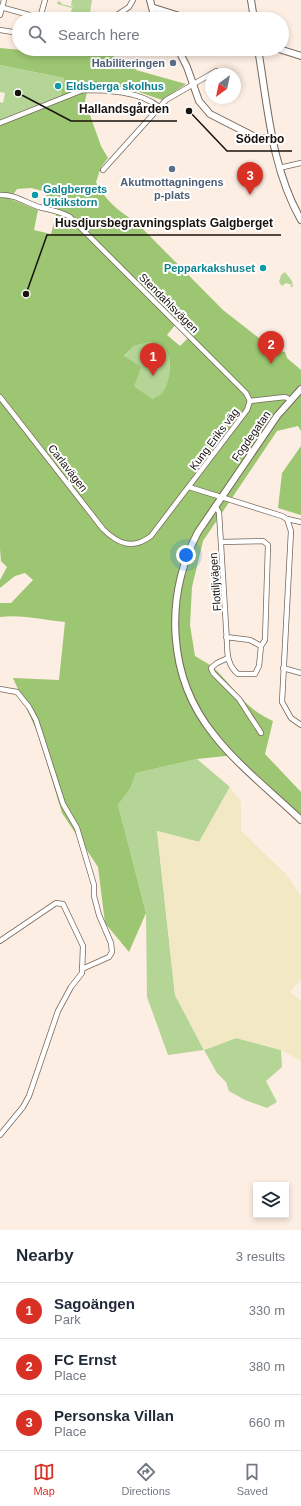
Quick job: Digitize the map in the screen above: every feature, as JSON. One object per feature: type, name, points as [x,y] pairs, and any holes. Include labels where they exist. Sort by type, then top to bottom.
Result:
[{"type":"street","points":[[0,15],[4,0]]},
{"type":"street","points":[[43,12],[45,0]]},
{"type":"street","points":[[122,12],[129,7],[133,0]]},
{"type":"street","points":[[251,0],[253,12]]},
{"type":"street","points":[[152,4],[172,12]]},
{"type":"street","points":[[1,7],[20,12]]},
{"type":"street","points":[[0,30],[12,32]]},
{"type":"street","points":[[289,52],[301,56]]},
{"type":"street","points":[[182,56],[187,66],[192,85],[203,107],[214,118],[257,138],[271,138]]},
{"type":"street","points":[[259,56],[271,138],[286,190],[301,220]]},
{"type":"street","points":[[103,170],[159,107],[170,97],[205,77]]},
{"type":"street","points":[[0,122],[83,90],[96,90],[140,96],[159,107]]},
{"type":"street","points":[[279,168],[301,163]]},
{"type":"street","name":"Stendahlsvägen","points":[[0,195],[17,197],[34,205],[64,213],[77,223],[246,393],[250,401]]},
{"type":"street","name":"Fogdegatan","points":[[301,389],[277,416],[220,497],[192,544],[179,585],[174,625],[180,666],[193,703],[213,734],[236,759],[301,820]]},
{"type":"street","points":[[250,401],[285,397],[291,400]]},
{"type":"street","name":"Carlavägen","points":[[0,398],[103,529],[113,539],[126,544]]},
{"type":"street","name":"Kung Eriks väg","points":[[126,544],[137,544],[151,536],[247,410],[250,401]]},
{"type":"street","name":"Kung Eriks väg","points":[[189,487],[287,519],[301,522]]},
{"type":"street","name":"Flottiljvägen","points":[[215,506],[220,512],[228,658]]},
{"type":"street","points":[[287,519],[291,531],[282,695],[284,707],[291,718],[301,725]]},
{"type":"street","points":[[221,542],[263,541],[268,545],[265,640],[261,646],[259,666],[252,675],[238,674],[232,667],[228,658],[212,668],[213,673],[239,699],[261,733]]},
{"type":"street","points":[[226,637],[250,640],[261,646]]},
{"type":"street","points":[[283,668],[301,673]]},
{"type":"street","points":[[0,689],[17,692],[29,707],[36,720],[63,804],[77,828],[93,878],[94,896],[98,916],[112,952],[109,957],[82,969]]},
{"type":"street","points":[[0,941],[52,905],[59,903],[63,904],[83,946],[82,973],[71,987],[58,1012],[27,1102],[0,1135]]},
{"type":"green space","points":[[72,0],[92,0],[90,12],[71,12],[72,8],[57,4],[58,1],[62,3],[61,4],[74,7],[71,5]]},
{"type":"green space","points":[[0,48],[12,49],[12,56],[114,56],[117,63],[186,84],[162,100],[139,92],[88,88],[85,101],[101,146],[108,158],[101,167],[96,182],[103,194],[112,204],[123,214],[135,221],[223,310],[273,349],[285,352],[287,358],[301,370],[301,431],[298,426],[277,431],[203,541],[192,587],[190,625],[195,656],[216,670],[242,700],[255,711],[273,721],[265,754],[301,792],[301,816],[236,755],[197,759],[136,773],[130,789],[118,805],[146,913],[129,952],[105,923],[98,867],[62,813],[38,734],[13,678],[59,680],[65,622],[24,617],[0,617],[0,603],[11,603],[33,580],[25,573],[15,576],[0,588],[0,580],[7,567],[1,561],[0,549],[0,121],[61,95],[64,78],[0,65]],"holes":[[[31,188],[46,192],[47,201],[59,203],[51,234],[34,230],[38,210],[10,199],[17,189]],[[176,324],[189,337],[180,346],[167,335]],[[149,342],[163,348],[167,353],[170,362],[166,387],[160,395],[152,399],[134,386],[141,367],[124,356],[134,346]]]},
{"type":"green space","points":[[0,65],[64,78],[61,95],[0,121],[0,102],[3,103],[5,93],[0,92]]},
{"type":"green space","points":[[285,272],[292,281],[293,287],[290,287],[292,285],[286,283],[282,286],[279,282],[281,275]]},
{"type":"green space","points":[[149,342],[157,344],[163,348],[169,357],[170,363],[166,387],[160,395],[151,399],[134,386],[124,357],[134,346]]},
{"type":"green space","points":[[301,446],[301,515],[278,508],[282,473]]},
{"type":"green space","points":[[197,759],[230,787],[199,842],[157,831],[175,995],[204,1050],[168,1055],[147,997],[146,913],[118,805],[130,789],[136,773]]},
{"type":"green space","points":[[236,1038],[281,1050],[282,1067],[266,1081],[277,1102],[267,1108],[245,1100],[229,1091],[226,1082],[217,1073],[204,1050]]},
{"type":"sand","points":[[230,787],[241,802],[241,831],[286,874],[301,896],[301,979],[290,992],[301,1001],[301,1061],[281,1050],[236,1038],[204,1050],[175,995],[157,831],[199,842]]},
{"type":"place","name":"Habiliteringen","points":[[173,63]]},
{"type":"place","name":"Eldsberga skolhus","points":[[58,86]]},
{"type":"place","name":"Hallandsgården","points":[[18,93]]},
{"type":"place","name":"Söderbo","points":[[189,111]]},
{"type":"place","name":"Akutmottagningens p-plats","points":[[172,169]]},
{"type":"place","name":"Galgbergets Utkikstorn","points":[[35,195]]},
{"type":"place","name":"Personska Villan","points":[[250,195]]},
{"type":"place","name":"Pepparkakshuset","points":[[263,268]]},
{"type":"place","name":"Husdjursbegravningsplats Galgberget","points":[[26,294]]},
{"type":"place","name":"FC Ernst","points":[[271,364]]},
{"type":"place","name":"Sagoängen","points":[[153,376]]}]
